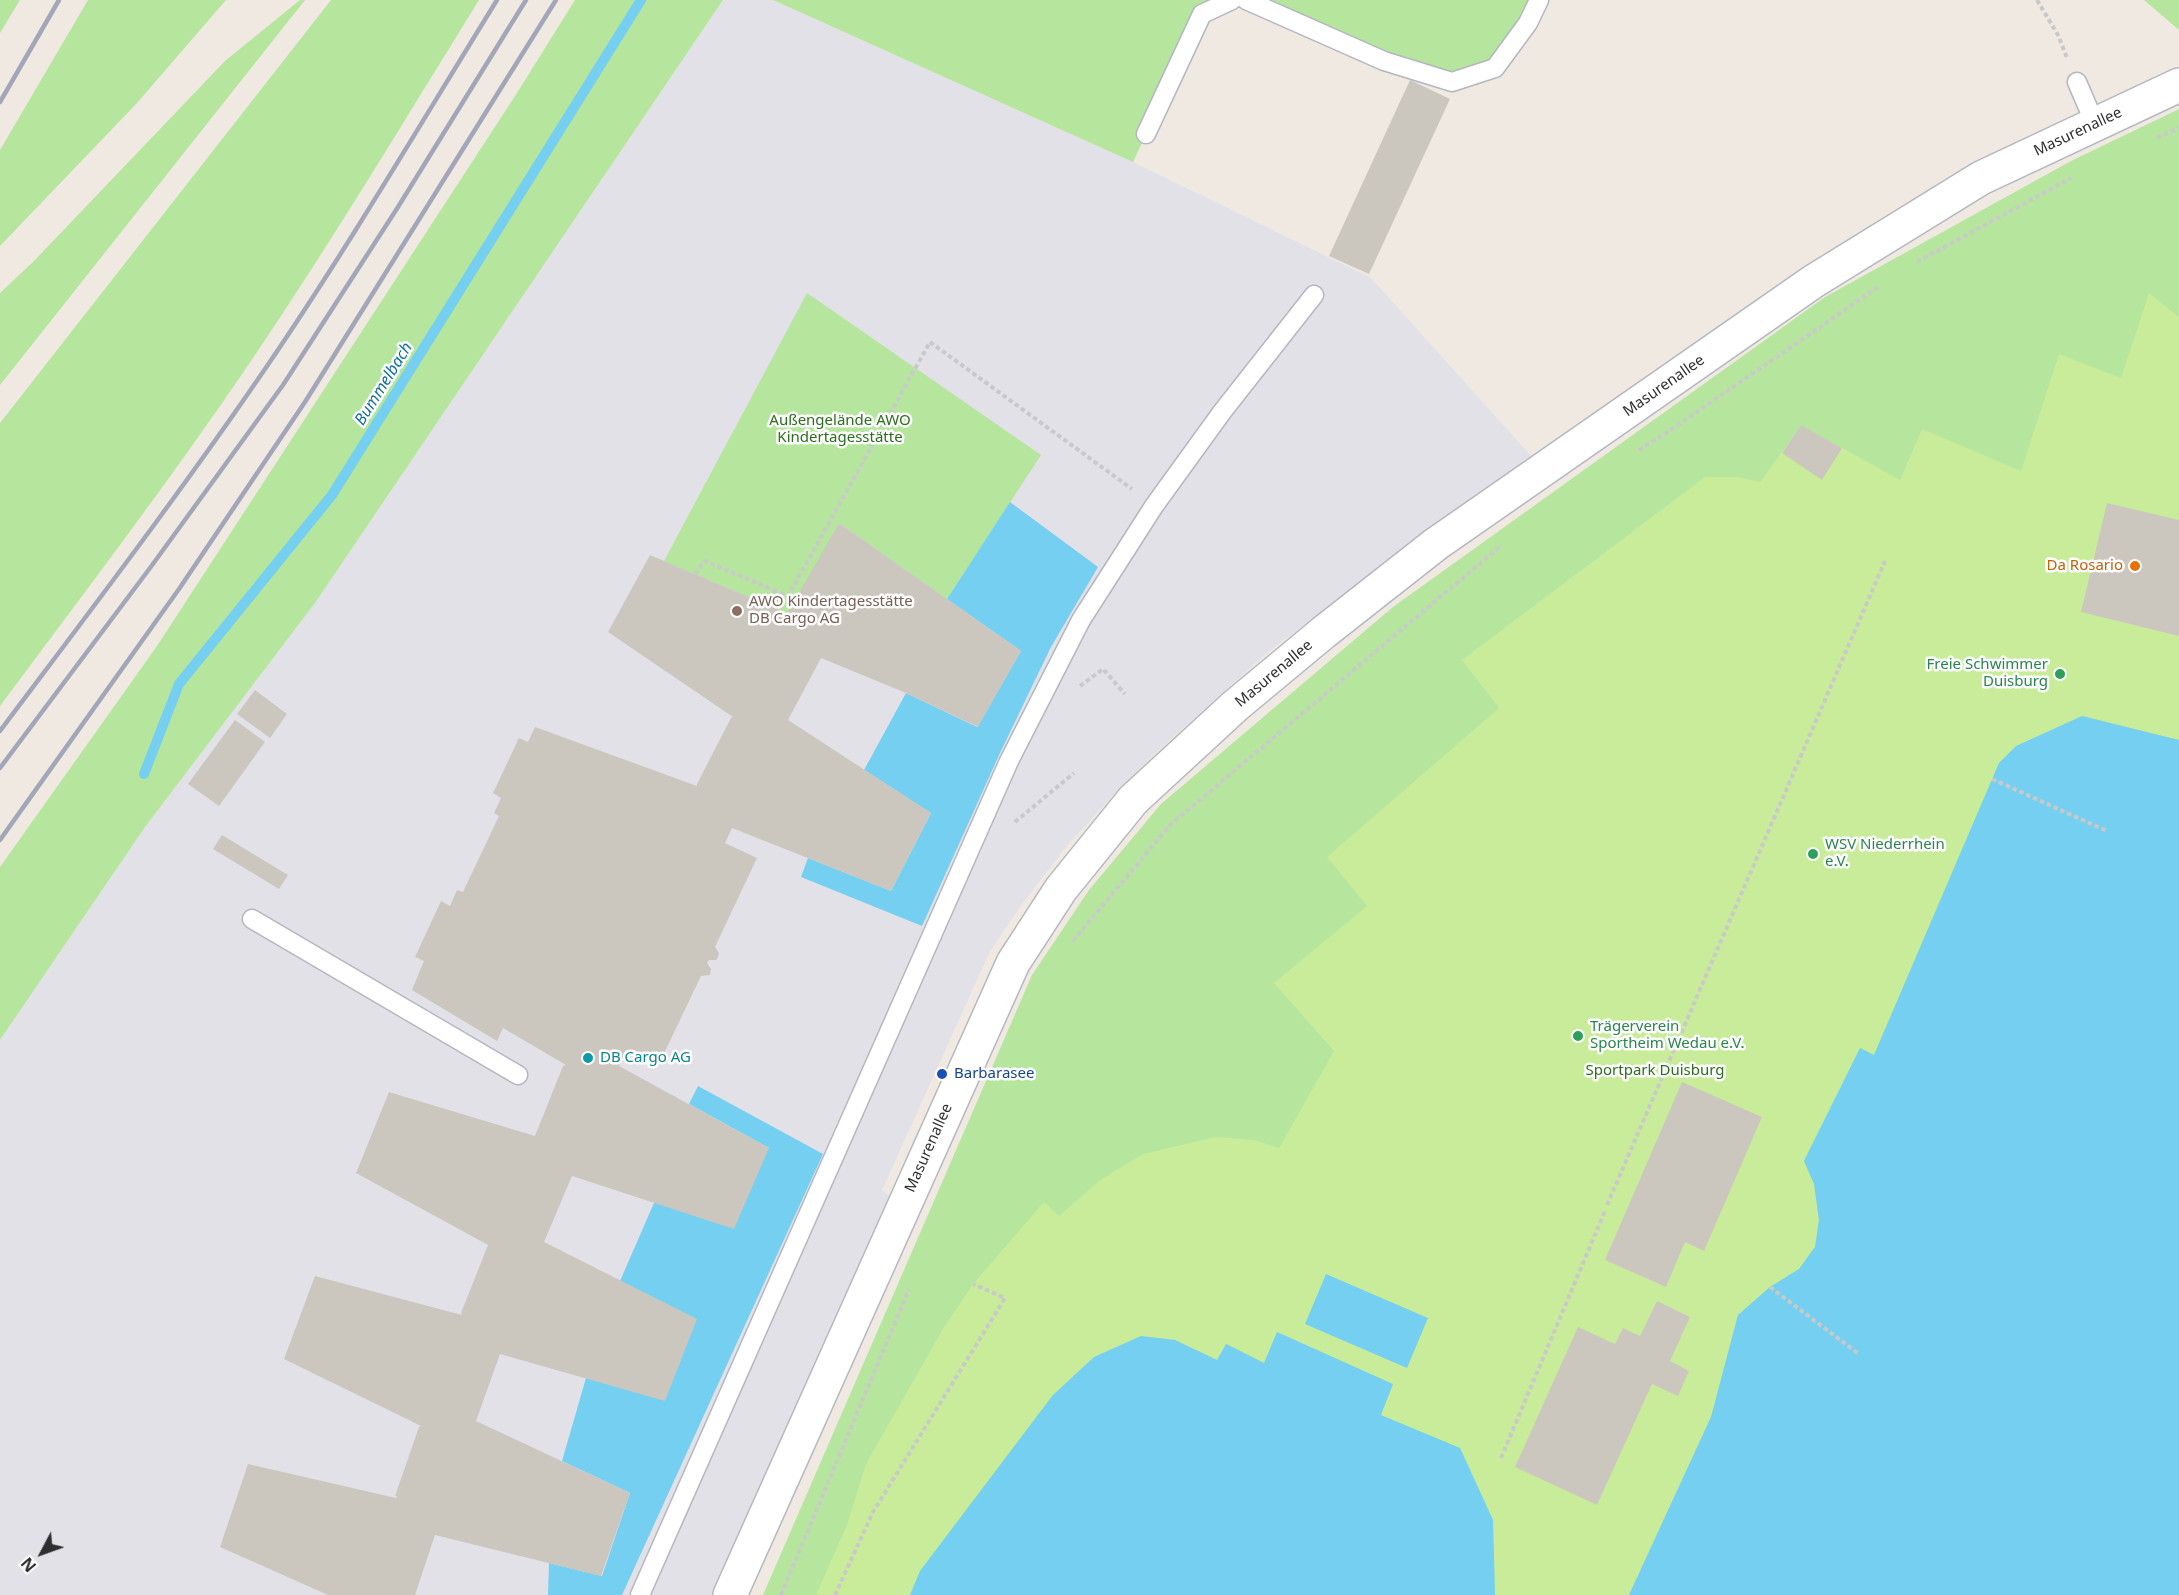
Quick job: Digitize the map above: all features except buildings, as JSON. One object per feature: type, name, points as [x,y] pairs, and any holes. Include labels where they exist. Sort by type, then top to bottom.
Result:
[{"type":"street","name":"Masurenallee","points":[[730,1595],[1013,963],[1061,889],[1133,801],[1235,706],[1324,632],[1437,544],[1814,281],[1981,178],[2179,85]]},
{"type":"lane","points":[[1146,134],[1202,14],[1232,0]]},
{"type":"lane","points":[[1246,0],[1384,61],[1452,82],[1494,68],[1528,24],[1539,0]]},
{"type":"lane","points":[[2078,82],[2095,124]]},
{"type":"lane","points":[[640,1595],[1009,761],[1081,620],[1154,506],[1222,412],[1314,295]]},
{"type":"lane","points":[[252,919],[518,1075]]},
{"type":"path","points":[[2037,0],[2058,35],[2078,82]]},
{"type":"path","points":[[2149,141],[2179,128]]},
{"type":"path","points":[[1916,263],[2079,173]]},
{"type":"path","points":[[1637,451],[1886,281]]},
{"type":"path","points":[[695,574],[705,561],[788,596],[930,342],[1154,506]]},
{"type":"path","points":[[1068,947],[1170,825],[1505,542]]},
{"type":"path","points":[[1607,1205],[1885,561]]},
{"type":"path","points":[[1010,826],[1074,773]]},
{"type":"path","points":[[1992,779],[2107,831]]},
{"type":"path","points":[[1501,1458],[1605,1211]]},
{"type":"path","points":[[781,1595],[912,1282]]},
{"type":"path","points":[[835,1595],[873,1512],[1005,1298],[973,1284]]},
{"type":"path","points":[[1770,1287],[1859,1354]]},
{"type":"shaded area","points":[[723,0],[773,0],[1133,162],[1371,278],[1532,457],[1269,651],[1162,747],[1118,790],[1065,848],[1025,900],[990,951],[882,1190],[890,1196],[712,1595],[0,1595],[0,1040],[145,827],[315,603]]},
{"type":"green space","points":[[0,0],[20,0],[0,33]]},
{"type":"green space","points":[[88,0],[226,0],[137,103],[0,246],[0,150]]},
{"type":"green space","points":[[300,0],[305,0],[0,385],[0,293],[33,262],[225,61]]},
{"type":"green space","points":[[331,0],[479,0],[281,317],[159,492],[0,706],[0,423]]},
{"type":"green space","points":[[575,0],[723,0],[315,603],[145,827],[0,1040],[0,867],[157,646],[517,93]]},
{"type":"green space","points":[[773,0],[1232,0],[1202,14],[1133,162]]},
{"type":"green space","points":[[1246,0],[1539,0],[1495,68],[1452,82]]},
{"type":"green space","points":[[2144,0],[2179,0],[2179,30]]},
{"type":"green space","name":"Sportpark Duisburg","points":[[2179,109],[2179,1595],[763,1595],[1032,975],[1089,890],[1161,804],[1393,607],[1825,297],[2071,161]]},
{"type":"green space","name":"Außengelände AWO Kindertagesstätte","points":[[807,293],[1041,455],[947,599],[839,523],[789,614],[664,561]]},
{"type":"green space","name":"Trägerverein Sportheim Wedau e.V.","points":[[2149,293],[2179,317],[2179,740],[2082,716],[1999,763],[1874,1055],[1861,1048],[1804,1160],[1814,1184],[1819,1220],[1815,1247],[1799,1269],[1770,1287],[1738,1315],[1711,1417],[1629,1595],[1495,1595],[1493,1520],[1460,1448],[1380,1415],[1393,1384],[1264,1363],[1227,1344],[1217,1360],[1175,1340],[1053,1395],[920,1571],[910,1595],[816,1595],[847,1525],[866,1464],[944,1327],[973,1284],[1044,1202],[1059,1216],[1100,1180],[1143,1154],[1216,1137],[1254,1140],[1279,1148],[1334,1051],[1274,983],[1367,906],[1327,857],[1499,708],[1462,660],[1705,477],[1737,477],[1760,482],[1801,425],[1900,480],[1922,429],[2021,471],[2059,354],[2121,378]]},
{"type":"water","points":[[1010,502],[1098,567],[1051,647],[1000,753],[922,926],[801,877],[808,858],[891,891],[931,813],[864,770],[906,693],[977,727],[1021,651],[947,599]]},
{"type":"water","points":[[2082,716],[2179,740],[2179,1595],[1629,1595],[1711,1417],[1738,1315],[1770,1287],[1799,1269],[1815,1247],[1819,1220],[1814,1184],[1804,1161],[1860,1048],[1874,1055],[1999,763],[2016,746]]},
{"type":"water","points":[[698,1086],[823,1154],[622,1595],[548,1595],[549,1563],[602,1576],[630,1493],[562,1461],[586,1378],[620,1281],[654,1203],[769,1148],[689,1104]]},
{"type":"water","points":[[1326,1274],[1428,1318],[1407,1368],[1305,1324]]},
{"type":"water","points":[[1277,1332],[1393,1384],[1381,1415],[1460,1448],[1493,1520],[1495,1595],[910,1595],[920,1571],[1053,1395],[1094,1357],[1141,1336],[1175,1340],[1217,1360],[1226,1344],[1264,1363]]},
{"type":"waterway","name":"Bummelbach","points":[[144,774],[179,684],[332,495],[641,0]]},
{"type":"railway","points":[[0,102],[59,0]]},
{"type":"railway","points":[[0,731],[168,506],[265,369],[354,232],[497,0]]},
{"type":"railway","points":[[0,768],[283,385],[398,207],[526,0]]},
{"type":"railway","points":[[0,840],[179,589],[305,402],[556,0]]},
{"type":"place","name":"Da Rosario","points":[[2135,566]]},
{"type":"place","name":"AWO Kindertagesstätte DB Cargo AG","points":[[737,611]]},
{"type":"place","name":"Freie Schwimmer Duisburg","points":[[2060,674]]},
{"type":"place","name":"WSV Niederrhein e.V.","points":[[1813,854]]},
{"type":"place","name":"Trägerverein Sportheim Wedau e.V.","points":[[1578,1036]]},
{"type":"place","name":"DB Cargo AG","points":[[588,1058]]},
{"type":"place","name":"Barbarasee","points":[[942,1074]]}]
